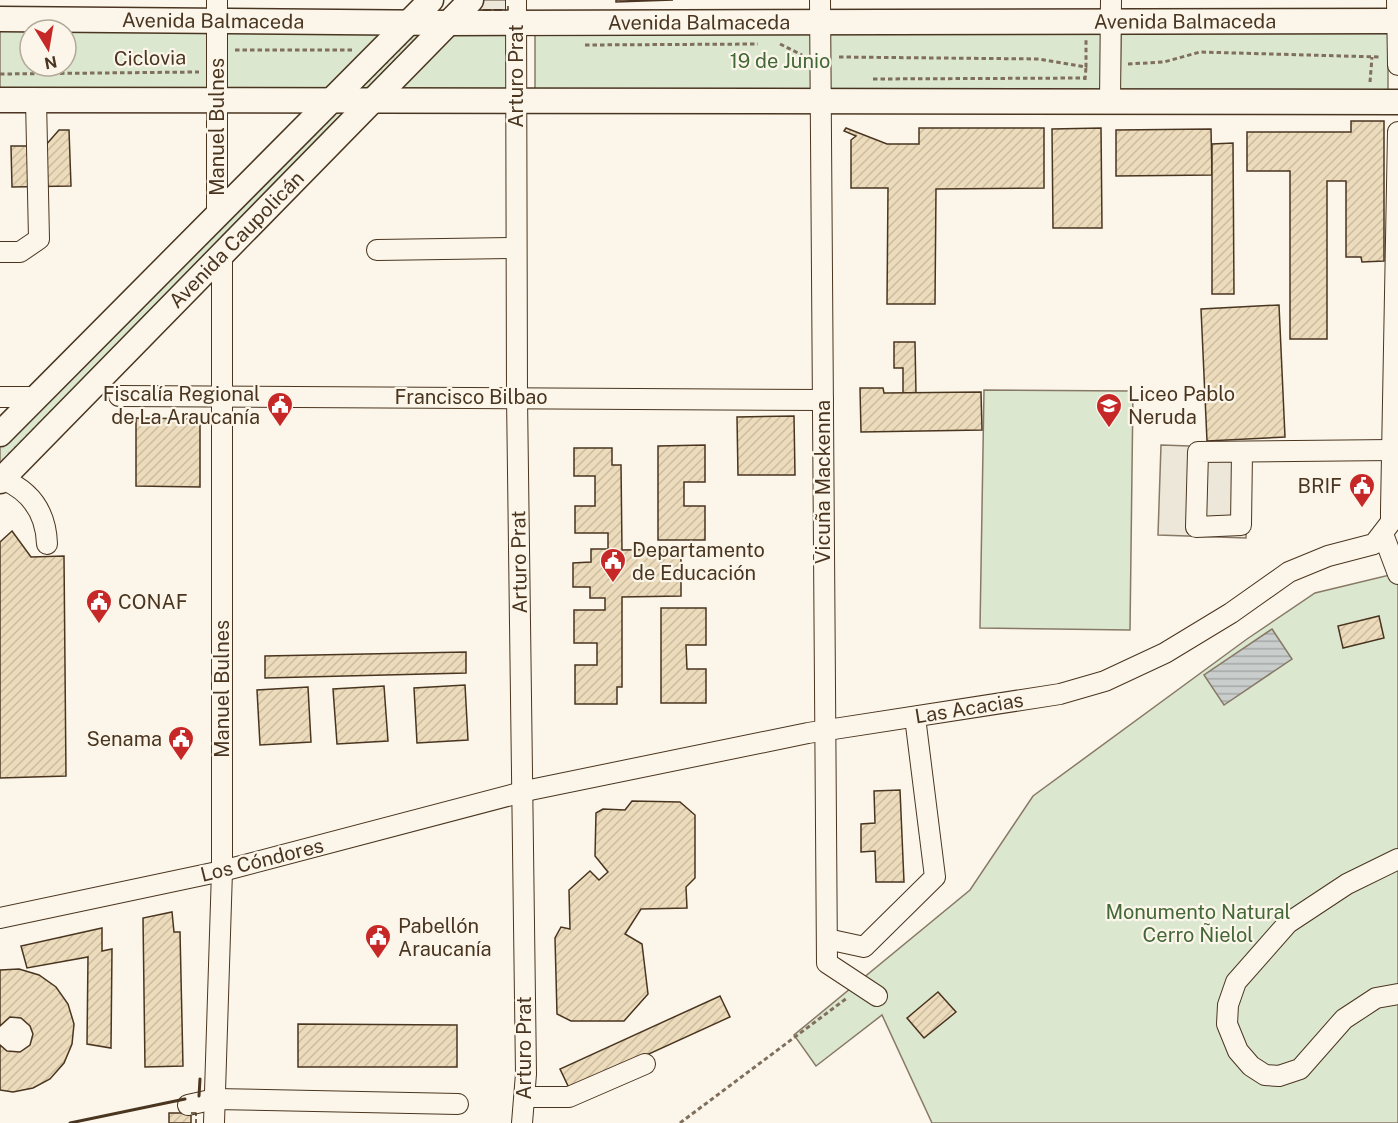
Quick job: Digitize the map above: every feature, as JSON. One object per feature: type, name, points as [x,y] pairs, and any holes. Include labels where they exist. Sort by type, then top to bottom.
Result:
[{"type":"main road","name":"Avenida Caupolicán","points":[[0,434],[431,0]]},
{"type":"main road","name":"Avenida Caupolicán","points":[[1,480],[375,101],[471,0]]},
{"type":"main road","name":"Avenida Balmaceda","points":[[0,19],[217,10],[449,23],[516,11],[1111,10],[1398,21]]},
{"type":"main road","points":[[0,100],[1398,102]]},
{"type":"main road","points":[[200,277],[211,255],[217,217]]},
{"type":"street","points":[[1397,0],[1398,65]]},
{"type":"street","name":"Manuel Bulnes","points":[[217,10],[217,217]]},
{"type":"street","name":"Vicuña Mackenna","points":[[820,10],[827,963],[870,991]]},
{"type":"street","points":[[1110,101],[1111,10]]},
{"type":"street","name":"Arturo Prat","points":[[516,11],[517,397],[525,1097],[522,1123]]},
{"type":"street","points":[[0,252],[20,252],[39,239],[36,100]]},
{"type":"street","points":[[1396,569],[1383,534],[1391,522],[1398,132]]},
{"type":"street","points":[[378,250],[516,248]]},
{"type":"street","name":"Manuel Bulnes","points":[[214,1123],[215,1099],[208,1072],[222,871],[222,255]]},
{"type":"street","name":"Francisco Bilbao","points":[[119,396],[823,400]]},
{"type":"street","points":[[0,397],[37,397]]},
{"type":"street","points":[[1242,452],[1392,450]]},
{"type":"street","points":[[1,480],[18,487],[32,499],[44,520],[47,544]]},
{"type":"street","name":"Las Acacias","points":[[522,792],[825,731],[1060,693],[1105,681],[1165,653],[1231,613],[1289,572],[1328,556],[1368,546],[1383,534]]},
{"type":"street","points":[[827,939],[864,947],[935,877],[915,717]]},
{"type":"street","name":"Los Cóndores","points":[[0,918],[222,871],[522,792]]},
{"type":"street","points":[[1398,859],[1347,884],[1288,923],[1236,982],[1228,1005],[1227,1024],[1238,1051],[1251,1066],[1265,1075],[1279,1076],[1300,1069],[1344,1019],[1376,998],[1398,994]]},
{"type":"street","points":[[525,1097],[569,1097],[645,1064]]},
{"type":"street","points":[[188,1105],[215,1099],[458,1104]]},
{"type":"path","points":[[580,45],[759,44]]},
{"type":"path","points":[[771,44],[783,44],[802,55]]},
{"type":"path","points":[[217,50],[359,50]]},
{"type":"path","points":[[1128,60],[1128,65],[1140,64],[1200,52],[1372,57],[1370,102]]},
{"type":"path","points":[[839,57],[1039,59],[1086,67]]},
{"type":"path","points":[[862,79],[1085,78],[1086,60]]},
{"type":"path","name":"Ciclovia","points":[[0,74],[207,72]]},
{"type":"path","points":[[680,1123],[870,991]]},
{"type":"green space","points":[[0,26],[18,26],[18,78],[78,78],[78,28],[212,31],[211,91],[0,94]]},
{"type":"green space","points":[[398,26],[328,96],[225,92],[224,28]]},
{"type":"green space","name":"19 de Junio","points":[[815,26],[815,95],[535,94],[535,29]]},
{"type":"green space","points":[[827,28],[1103,28],[1102,94],[829,93]]},
{"type":"green space","points":[[451,29],[510,29],[510,93],[391,93]]},
{"type":"green space","points":[[1121,30],[1388,31],[1388,92],[1120,91]]},
{"type":"green space","points":[[407,35],[424,35],[370,91],[352,92]]},
{"type":"green space","points":[[332,106],[362,106],[0,473],[0,441]]},
{"type":"green space","points":[[984,390],[1133,391],[1130,630],[980,628]]},
{"type":"green space","name":"Monumento Natural Cerro Ñielol","points":[[1398,573],[1398,1123],[932,1123],[882,1015],[816,1066],[794,1035],[970,890],[1033,796],[1247,639],[1315,593]]},
{"type":"shaded area","points":[[484,0],[508,0],[508,10],[474,10]]},
{"type":"shaded area","points":[[1161,445],[1248,448],[1246,538],[1158,535]]},
{"type":"shaded area","points":[[1272,629],[1292,659],[1224,705],[1204,675]]},
{"type":"building","points":[[616,0],[673,0],[616,2]]},
{"type":"building","points":[[1351,121],[1384,121],[1384,261],[1362,262],[1361,257],[1346,257],[1346,181],[1327,181],[1327,339],[1290,339],[1290,171],[1247,171],[1247,132],[1351,132]]},
{"type":"building","points":[[846,128],[887,144],[919,144],[919,128],[1044,128],[1044,188],[936,189],[935,304],[887,304],[888,188],[851,188],[851,140],[856,136],[844,131]]},
{"type":"building","points":[[1101,128],[1102,228],[1053,228],[1052,129]]},
{"type":"building","points":[[1211,129],[1212,175],[1116,176],[1116,130]]},
{"type":"building","points":[[59,130],[69,130],[71,186],[12,187],[11,146],[45,146]]},
{"type":"building","points":[[1233,143],[1234,294],[1212,294],[1212,144]]},
{"type":"building","points":[[1279,305],[1285,437],[1207,441],[1201,309]]},
{"type":"building","points":[[894,342],[915,342],[916,393],[903,393],[903,368],[894,368]]},
{"type":"building","points":[[860,388],[883,388],[884,393],[981,392],[982,430],[861,432]]},
{"type":"building","points":[[794,416],[795,475],[738,475],[737,417]]},
{"type":"building","points":[[136,418],[200,419],[200,487],[136,486]]},
{"type":"building","points":[[705,445],[705,482],[684,482],[684,506],[705,506],[705,540],[658,540],[658,446]]},
{"type":"building","points":[[574,448],[612,448],[612,465],[621,465],[622,550],[681,549],[681,596],[622,597],[622,687],[617,687],[617,704],[575,704],[575,665],[597,665],[597,643],[574,643],[574,610],[605,610],[605,598],[590,598],[590,587],[573,587],[573,563],[591,562],[591,549],[608,549],[608,533],[575,533],[575,506],[595,506],[595,476],[574,476]]},
{"type":"building","points":[[12,531],[31,557],[64,556],[66,776],[0,778],[0,542]]},
{"type":"building","points":[[661,608],[706,608],[706,645],[686,645],[687,669],[706,669],[706,703],[661,703]]},
{"type":"building","points":[[1379,616],[1384,638],[1343,648],[1338,626]]},
{"type":"building","points":[[466,652],[466,673],[265,678],[265,656]]},
{"type":"building","points":[[465,685],[468,740],[417,743],[414,688]]},
{"type":"building","points":[[384,686],[388,741],[337,744],[333,689]]},
{"type":"building","points":[[308,687],[311,742],[260,745],[257,690]]},
{"type":"building","points":[[900,790],[904,882],[876,882],[875,851],[861,852],[861,824],[875,823],[874,791]]},
{"type":"building","points":[[632,801],[680,802],[695,815],[695,878],[686,887],[687,908],[641,909],[625,934],[642,944],[648,994],[624,1021],[571,1021],[557,1014],[555,938],[561,927],[570,929],[569,890],[590,871],[599,880],[608,872],[595,856],[596,813],[603,809],[625,810]]},
{"type":"building","points":[[172,912],[174,932],[180,932],[183,1066],[145,1067],[143,918]]},
{"type":"building","points":[[102,928],[102,951],[112,949],[111,1048],[87,1044],[88,957],[27,968],[21,946]]},
{"type":"building","points":[[19,969],[39,975],[56,987],[68,1004],[74,1024],[72,1044],[64,1063],[50,1079],[33,1088],[13,1092],[0,1090],[0,1045],[7,1051],[20,1052],[30,1045],[33,1034],[30,1026],[21,1018],[10,1017],[0,1026],[0,970]]},
{"type":"building","points":[[938,992],[956,1012],[924,1038],[907,1018]]},
{"type":"building","points":[[720,996],[730,1017],[570,1090],[560,1069]]},
{"type":"building","points":[[298,1024],[457,1025],[457,1067],[298,1067]]},
{"type":"building","points":[[169,1113],[191,1113],[191,1123],[169,1123]]},
{"type":"fence","points":[[483,10],[508,10],[508,6]]},
{"type":"fence","points":[[191,1113],[196,1113],[196,1123]]},
{"type":"wall","points":[[199,1096],[200,1079]]},
{"type":"wall","points":[[70,1123],[185,1099]]},
{"type":"place","name":"Fiscalía Regional de La Araucanía","points":[[280,428]]},
{"type":"place","name":"Liceo Pablo Neruda","points":[[1109,429]]},
{"type":"place","name":"BRIF","points":[[1362,509]]},
{"type":"place","name":"Departamento de Educación","points":[[613,584]]},
{"type":"place","name":"CONAF","points":[[99,625]]},
{"type":"place","name":"Senama","points":[[181,762]]},
{"type":"place","name":"Pabellón Araucanía","points":[[378,960]]}]
